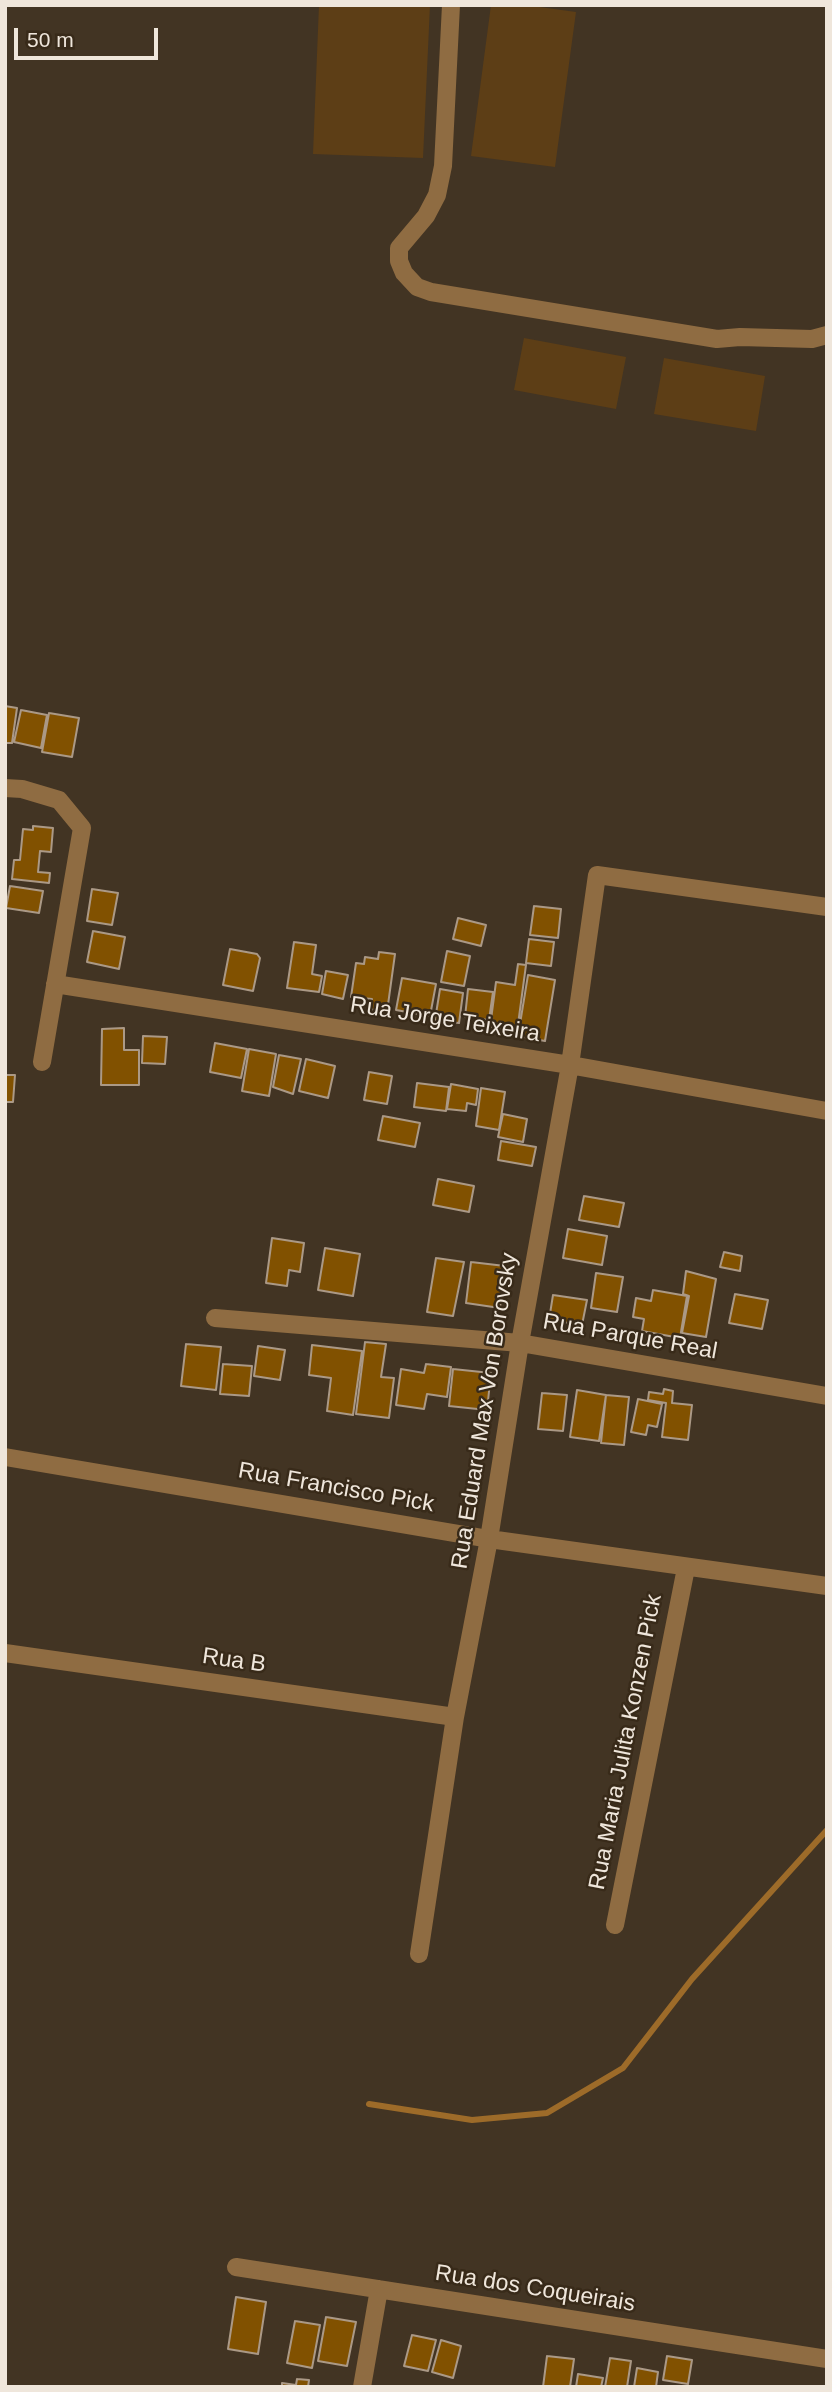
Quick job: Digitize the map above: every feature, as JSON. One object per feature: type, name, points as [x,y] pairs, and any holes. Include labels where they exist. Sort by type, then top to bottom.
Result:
[{"type":"street","points":[[451,5],[443,166],[437,195],[426,216],[399,248],[398,261],[416,287],[431,292],[717,339],[811,339],[827,335]]},
{"type":"street","points":[[5,788],[22,789],[59,800],[82,828],[42,1062]]},
{"type":"street","name":"Rua Eduard Max Von Borovsky","points":[[419,1954],[455,1717],[489,1539],[520,1343],[570,1065],[597,875],[827,907]]},
{"type":"street","name":"Rua Jorge Teixeira","points":[[55,984],[570,1065],[827,1111]]},
{"type":"street","name":"Rua Parque Real","points":[[215,1318],[520,1343],[827,1396]]},
{"type":"street","name":"Rua Francisco Pick","points":[[5,1457],[489,1539],[827,1586]]},
{"type":"street","name":"Rua Maria Julita Konzen Pick","points":[[615,1925],[686,1568]]},
{"type":"street","name":"Rua B","points":[[5,1653],[455,1717]]},
{"type":"street","name":"Rua dos Coqueirais","points":[[236,2267],[827,2359]]},
{"type":"street","points":[[362,2387],[379,2289]]},
{"type":"shaded area","points":[[319,5],[430,5],[423,158],[313,154]]},
{"type":"shaded area","points":[[491,5],[525,5],[576,12],[555,167],[471,156]]},
{"type":"shaded area","points":[[524,338],[626,357],[616,409],[514,390]]},
{"type":"shaded area","points":[[664,358],[765,376],[756,431],[654,414]]},
{"type":"building","points":[[5,706],[17,708],[12,743],[5,743]]},
{"type":"building","points":[[21,710],[47,715],[41,748],[14,742]]},
{"type":"building","points":[[49,713],[79,718],[72,757],[42,752]]},
{"type":"building","points":[[33,826],[53,828],[51,852],[40,851],[38,872],[50,873],[49,883],[12,879],[14,860],[20,860],[23,829],[33,830]]},
{"type":"building","points":[[10,886],[43,891],[39,913],[6,908]]},
{"type":"building","points":[[92,889],[118,893],[112,925],[87,921]]},
{"type":"building","points":[[534,906],[561,909],[558,938],[530,935]]},
{"type":"building","points":[[458,918],[486,925],[481,946],[453,939]]},
{"type":"building","points":[[93,931],[125,937],[119,969],[87,962]]},
{"type":"building","points":[[529,939],[554,942],[551,966],[526,963]]},
{"type":"building","points":[[294,942],[316,945],[312,974],[322,976],[319,992],[287,988]]},
{"type":"building","points":[[230,949],[257,954],[260,958],[253,991],[223,985]]},
{"type":"building","points":[[447,951],[470,956],[464,986],[441,982]]},
{"type":"building","points":[[379,952],[395,954],[387,1012],[370,1009],[372,999],[351,997],[356,963],[364,964],[365,957],[378,959]]},
{"type":"building","points":[[518,964],[526,965],[517,1032],[490,1027],[496,982],[515,985]]},
{"type":"building","points":[[326,971],[348,975],[343,999],[322,994]]},
{"type":"building","points":[[528,975],[555,980],[545,1041],[518,1036]]},
{"type":"building","points":[[402,978],[436,984],[430,1016],[396,1010]]},
{"type":"building","points":[[440,989],[463,993],[459,1023],[435,1020]]},
{"type":"building","points":[[468,989],[493,992],[489,1020],[465,1017]]},
{"type":"building","points":[[124,1028],[124,1050],[139,1050],[139,1085],[101,1085],[102,1029]]},
{"type":"building","points":[[143,1036],[167,1037],[165,1064],[142,1063]]},
{"type":"building","points":[[215,1043],[247,1049],[241,1078],[210,1072]]},
{"type":"building","points":[[249,1049],[276,1054],[269,1096],[242,1091]]},
{"type":"building","points":[[279,1055],[301,1059],[293,1094],[273,1087]]},
{"type":"building","points":[[306,1059],[335,1066],[328,1098],[299,1091]]},
{"type":"building","points":[[369,1072],[392,1076],[387,1104],[364,1100]]},
{"type":"building","points":[[5,1075],[15,1075],[13,1102],[5,1102]]},
{"type":"building","points":[[417,1083],[449,1087],[446,1111],[414,1107]]},
{"type":"building","points":[[451,1084],[478,1089],[476,1105],[467,1103],[466,1111],[447,1109]]},
{"type":"building","points":[[481,1088],[505,1092],[499,1130],[476,1126]]},
{"type":"building","points":[[503,1114],[527,1119],[523,1142],[498,1137]]},
{"type":"building","points":[[383,1116],[420,1123],[415,1147],[378,1140]]},
{"type":"building","points":[[501,1141],[536,1147],[532,1166],[498,1160]]},
{"type":"building","points":[[438,1179],[474,1186],[469,1212],[433,1205]]},
{"type":"building","points":[[584,1196],[624,1203],[619,1227],[579,1220]]},
{"type":"building","points":[[568,1229],[607,1236],[602,1265],[563,1258]]},
{"type":"building","points":[[272,1238],[304,1243],[300,1272],[289,1270],[287,1286],[266,1283]]},
{"type":"building","points":[[325,1248],[360,1254],[353,1296],[318,1290]]},
{"type":"building","points":[[724,1252],[742,1256],[740,1271],[720,1267]]},
{"type":"building","points":[[436,1258],[464,1262],[453,1316],[427,1312]]},
{"type":"building","points":[[471,1262],[505,1266],[500,1308],[466,1303]]},
{"type":"building","points":[[686,1271],[716,1279],[706,1337],[682,1333],[689,1296],[683,1294]]},
{"type":"building","points":[[596,1273],[623,1277],[617,1312],[591,1308]]},
{"type":"building","points":[[653,1290],[687,1296],[680,1338],[642,1331],[644,1319],[633,1317],[636,1298],[651,1301]]},
{"type":"building","points":[[735,1294],[768,1300],[762,1329],[729,1323]]},
{"type":"building","points":[[553,1295],[587,1300],[582,1325],[549,1320]]},
{"type":"building","points":[[365,1342],[386,1344],[381,1377],[394,1378],[389,1418],[356,1414]]},
{"type":"building","points":[[186,1344],[221,1347],[216,1390],[181,1386]]},
{"type":"building","points":[[312,1345],[362,1351],[353,1415],[327,1411],[331,1378],[309,1375]]},
{"type":"building","points":[[258,1346],[285,1350],[280,1380],[254,1376]]},
{"type":"building","points":[[223,1364],[252,1366],[249,1396],[220,1394]]},
{"type":"building","points":[[426,1364],[451,1367],[447,1397],[427,1394],[424,1409],[396,1405],[401,1369],[424,1373]]},
{"type":"building","points":[[453,1369],[491,1373],[487,1410],[449,1406]]},
{"type":"building","points":[[664,1389],[673,1391],[672,1403],[692,1405],[688,1440],[662,1437],[666,1403],[648,1400],[649,1392],[663,1394]]},
{"type":"building","points":[[577,1390],[606,1395],[599,1441],[570,1437]]},
{"type":"building","points":[[542,1393],[567,1395],[563,1431],[538,1429]]},
{"type":"building","points":[[606,1395],[629,1397],[624,1445],[601,1443]]},
{"type":"building","points":[[638,1399],[662,1404],[657,1427],[648,1425],[646,1435],[631,1432]]},
{"type":"building","points":[[236,2297],[266,2302],[258,2354],[228,2349]]},
{"type":"building","points":[[326,2317],[356,2322],[347,2366],[318,2361]]},
{"type":"building","points":[[295,2321],[320,2325],[312,2368],[287,2363]]},
{"type":"building","points":[[412,2335],[436,2340],[428,2371],[404,2366]]},
{"type":"building","points":[[441,2340],[461,2346],[453,2378],[432,2372]]},
{"type":"building","points":[[547,2356],[574,2359],[570,2387],[543,2387]]},
{"type":"building","points":[[667,2356],[692,2360],[688,2384],[663,2380]]},
{"type":"building","points":[[610,2358],[631,2361],[627,2387],[605,2387]]},
{"type":"building","points":[[637,2368],[658,2372],[656,2387],[634,2387]]},
{"type":"building","points":[[578,2374],[603,2378],[601,2387],[576,2387]]},
{"type":"building","points":[[297,2379],[309,2380],[308,2387],[282,2387],[282,2383],[296,2385]]},
{"type":"waterway","points":[[369,2104],[472,2120],[547,2113],[623,2068],[692,1979],[827,1830]]}]
